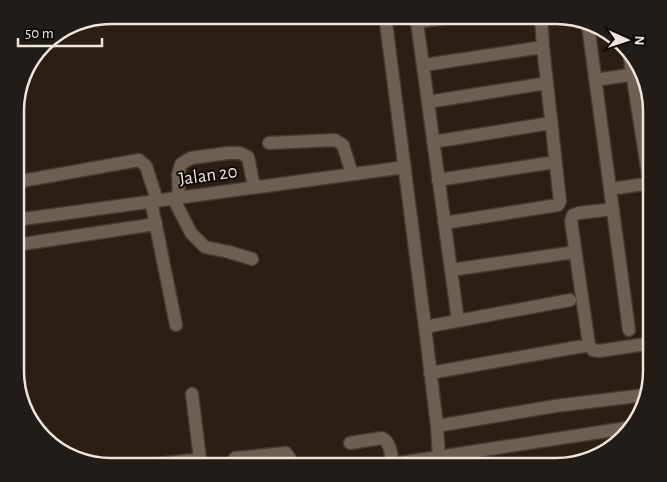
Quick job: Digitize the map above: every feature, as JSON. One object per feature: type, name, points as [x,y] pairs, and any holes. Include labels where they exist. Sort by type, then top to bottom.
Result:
[{"type":"street","points":[[386,24],[425,327],[439,457]]},
{"type":"street","points":[[418,24],[458,321]]},
{"type":"street","points":[[444,223],[558,205],[560,201],[542,24]]},
{"type":"street","points":[[589,30],[629,330]]},
{"type":"street","points":[[424,65],[543,47]]},
{"type":"street","points":[[595,80],[635,74]]},
{"type":"street","points":[[428,102],[547,83]]},
{"type":"street","points":[[640,87],[643,116]]},
{"type":"street","points":[[433,142],[551,123]]},
{"type":"street","points":[[269,143],[335,140],[343,145],[352,174]]},
{"type":"street","points":[[252,259],[205,247],[191,233],[176,198],[181,164],[191,158],[240,153],[248,157],[254,187]]},
{"type":"street","points":[[24,181],[138,160],[146,166],[176,325]]},
{"type":"street","points":[[438,180],[555,162]]},
{"type":"street","name":"Jalan 20","points":[[24,219],[405,167]]},
{"type":"street","points":[[610,189],[643,184]]},
{"type":"street","points":[[612,210],[579,213],[573,215],[571,221],[589,345],[593,350],[599,351],[643,344]]},
{"type":"street","points":[[24,244],[156,224]]},
{"type":"street","points":[[450,270],[575,252]]},
{"type":"street","points":[[425,327],[570,300]]},
{"type":"street","points":[[430,373],[589,345]]},
{"type":"street","points":[[192,394],[199,458]]},
{"type":"street","points":[[436,426],[555,406],[640,396]]},
{"type":"street","points":[[432,458],[621,429]]},
{"type":"street","points":[[350,442],[382,438],[389,445],[392,458]]},
{"type":"street","points":[[235,458],[286,453],[289,458]]}]
